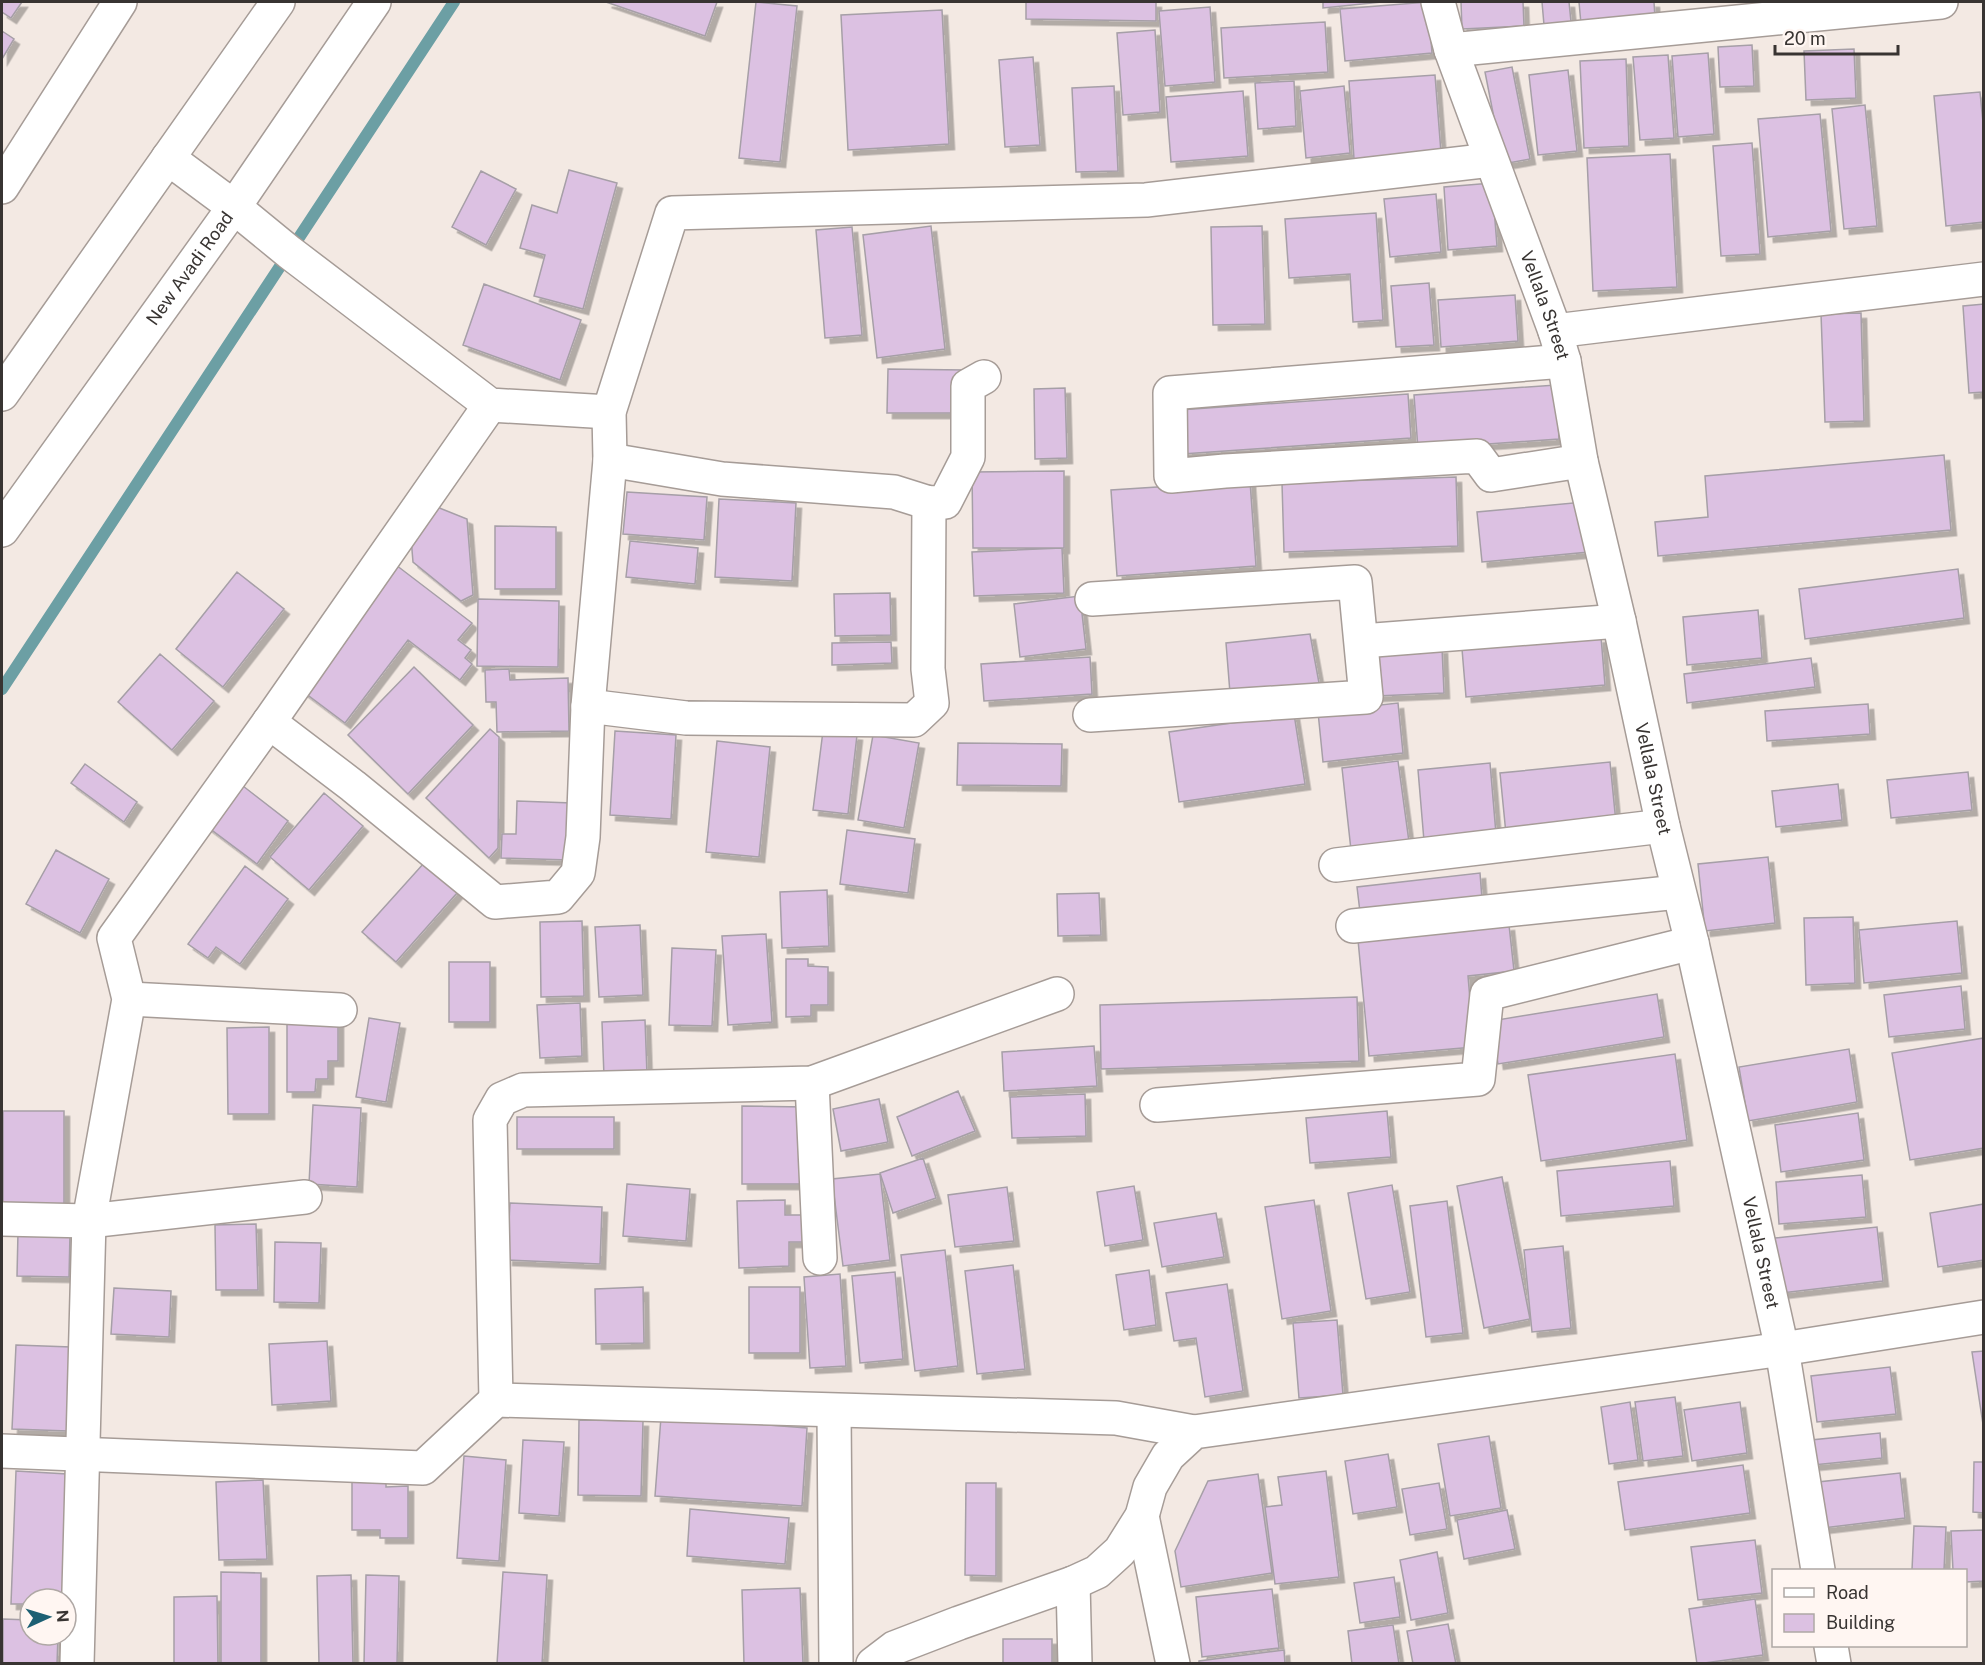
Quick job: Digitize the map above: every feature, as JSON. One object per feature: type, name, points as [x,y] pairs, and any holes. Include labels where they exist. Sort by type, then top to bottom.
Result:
[{"type":"street","points":[[2,187],[120,2]]},
{"type":"street","points":[[2,394],[278,2]]},
{"type":"street","name":"New Avadi Road","points":[[2,530],[234,207],[374,2]]},
{"type":"street","name":"Vellala Street","points":[[1438,2],[1451,50],[1555,331],[1564,362],[1581,461],[1619,621],[1678,892],[1692,943],[1782,1349],[1818,1569]]},
{"type":"street","points":[[1451,50],[1941,2]]},
{"type":"street","points":[[168,158],[490,405],[609,412]]},
{"type":"street","points":[[269,722],[353,786],[495,902],[558,897],[578,873],[583,837],[588,706],[610,460],[609,412],[672,213],[1146,200],[1491,160]]},
{"type":"street","points":[[1555,331],[1983,279]]},
{"type":"street","points":[[1564,362],[1170,393],[1171,476],[1477,456],[1491,475],[1581,461]]},
{"type":"street","points":[[610,460],[722,479],[894,492],[929,503],[945,502],[968,456],[968,386],[984,377]]},
{"type":"street","points":[[77,1664],[89,1221],[129,999],[114,938],[269,722],[490,405]]},
{"type":"street","points":[[588,706],[686,718],[914,720],[932,703],[928,669],[929,503]]},
{"type":"street","points":[[1090,715],[1366,697],[1355,582],[1092,599]]},
{"type":"street","points":[[1362,641],[1619,621]]},
{"type":"street","points":[[1336,865],[1663,826]]},
{"type":"street","points":[[1353,926],[1678,892]]},
{"type":"street","points":[[1157,1105],[1478,1079],[1487,994],[1692,943]]},
{"type":"street","points":[[496,1400],[490,1120],[502,1099],[523,1090],[812,1083],[1057,994]]},
{"type":"street","points":[[129,999],[340,1010]]},
{"type":"street","points":[[812,1083],[820,1258]]},
{"type":"street","points":[[2,1219],[89,1221],[305,1197]]},
{"type":"street","points":[[2,1451],[423,1468],[496,1400],[1116,1418],[1194,1432],[1782,1349],[1983,1317]]},
{"type":"street","points":[[834,1411],[836,1664]]},
{"type":"street","points":[[873,1664],[894,1648],[1073,1583],[1097,1572],[1120,1551],[1142,1516],[1150,1487],[1168,1456],[1194,1432]]},
{"type":"street","points":[[1142,1516],[1173,1664]]},
{"type":"street","points":[[1073,1583],[1075,1664]]},
{"type":"street","points":[[1831,1647],[1834,1664]]},
{"type":"building","points":[[2,2],[22,2],[11,18],[2,12]]},
{"type":"building","points":[[606,2],[717,2],[705,36]]},
{"type":"building","points":[[756,2],[797,6],[780,162],[739,158]]},
{"type":"building","points":[[1026,2],[1156,2],[1156,21],[1026,19]]},
{"type":"building","points":[[1323,2],[1382,2],[1323,8]]},
{"type":"building","points":[[1428,2],[1432,53],[1345,61],[1340,9]]},
{"type":"building","points":[[1461,2],[1523,2],[1524,26],[1462,29]]},
{"type":"building","points":[[1542,2],[1569,2],[1571,22],[1544,25]]},
{"type":"building","points":[[1579,2],[1654,2],[1655,18],[1581,24]]},
{"type":"building","points":[[1210,7],[1215,82],[1165,86],[1159,11]]},
{"type":"building","points":[[942,10],[949,144],[848,150],[841,15]]},
{"type":"building","points":[[1325,22],[1328,72],[1224,78],[1221,28]]},
{"type":"building","points":[[1155,30],[1160,112],[1123,115],[1117,33]]},
{"type":"building","points":[[2,31],[14,39],[2,59]]},
{"type":"building","points":[[1752,45],[1754,86],[1720,87],[1718,47]]},
{"type":"building","points":[[1854,49],[1856,98],[1806,100],[1804,51]]},
{"type":"building","points":[[1708,53],[1714,134],[1678,137],[1672,56]]},
{"type":"building","points":[[1668,55],[1674,138],[1640,140],[1633,57]]},
{"type":"building","points":[[1033,57],[1040,145],[1005,147],[999,60]]},
{"type":"building","points":[[1626,59],[1629,146],[1584,148],[1580,61]]},
{"type":"building","points":[[1512,67],[1530,159],[1503,164],[1485,72]]},
{"type":"building","points":[[1568,70],[1577,151],[1538,155],[1529,75]]},
{"type":"building","points":[[1435,75],[1441,153],[1354,159],[1349,81]]},
{"type":"building","points":[[1294,81],[1296,126],[1258,129],[1255,83]]},
{"type":"building","points":[[1114,86],[1118,171],[1076,172],[1072,88]]},
{"type":"building","points":[[1344,86],[1350,153],[1306,158],[1300,91]]},
{"type":"building","points":[[1243,91],[1248,156],[1171,162],[1166,97]]},
{"type":"building","points":[[1980,92],[1984,133],[1984,222],[1946,226],[1934,96]]},
{"type":"building","points":[[1865,105],[1877,226],[1844,229],[1832,109]]},
{"type":"building","points":[[1820,114],[1831,231],[1768,237],[1758,119]]},
{"type":"building","points":[[1752,143],[1760,254],[1721,256],[1713,146]]},
{"type":"building","points":[[1670,154],[1677,287],[1593,291],[1587,158]]},
{"type":"building","points":[[569,170],[617,183],[583,309],[534,296],[545,255],[520,248],[532,205],[557,213]]},
{"type":"building","points":[[481,171],[516,189],[486,245],[452,227]]},
{"type":"building","points":[[1492,183],[1497,246],[1448,250],[1444,187]]},
{"type":"building","points":[[1436,194],[1441,252],[1390,257],[1384,199]]},
{"type":"building","points":[[1376,213],[1383,320],[1353,322],[1350,274],[1289,278],[1285,219]]},
{"type":"building","points":[[931,226],[945,349],[877,358],[863,235]]},
{"type":"building","points":[[1262,226],[1265,324],[1213,325],[1211,227]]},
{"type":"building","points":[[852,227],[862,335],[825,338],[816,230]]},
{"type":"building","points":[[1429,283],[1434,345],[1396,347],[1391,286]]},
{"type":"building","points":[[484,284],[581,320],[560,380],[463,345]]},
{"type":"building","points":[[1515,295],[1518,341],[1441,347],[1438,300]]},
{"type":"building","points":[[1984,304],[1984,392],[1969,393],[1963,306]]},
{"type":"building","points":[[1861,313],[1864,421],[1825,422],[1821,314]]},
{"type":"building","points":[[888,369],[964,370],[964,413],[887,413]]},
{"type":"building","points":[[1556,385],[1559,439],[1418,449],[1414,395]]},
{"type":"building","points":[[1065,388],[1067,458],[1035,459],[1034,389]]},
{"type":"building","points":[[1408,394],[1411,438],[1182,454],[1179,410]]},
{"type":"building","points":[[1944,455],[1951,530],[1658,556],[1655,522],[1708,517],[1705,476]]},
{"type":"building","points":[[1064,471],[1064,548],[973,548],[972,472]]},
{"type":"building","points":[[1456,477],[1458,546],[1284,552],[1282,483]]},
{"type":"building","points":[[1250,481],[1256,566],[1117,576],[1111,490]]},
{"type":"building","points":[[627,492],[707,497],[704,540],[623,534]]},
{"type":"building","points":[[719,499],[796,503],[792,581],[715,577]]},
{"type":"building","points":[[1584,502],[1589,552],[1482,562],[1477,512]]},
{"type":"building","points":[[432,505],[467,519],[473,595],[461,601],[413,562],[411,538]]},
{"type":"building","points":[[495,526],[556,527],[556,589],[495,589]]},
{"type":"building","points":[[630,541],[698,548],[695,584],[626,577]]},
{"type":"building","points":[[1062,548],[1064,593],[974,596],[972,552]]},
{"type":"building","points":[[396,565],[472,623],[458,640],[471,650],[465,658],[472,664],[460,680],[408,640],[345,723],[301,690]]},
{"type":"building","points":[[1958,569],[1964,618],[1805,639],[1799,589]]},
{"type":"building","points":[[237,572],[284,609],[223,687],[176,649]]},
{"type":"building","points":[[890,593],[891,635],[835,636],[834,594]]},
{"type":"building","points":[[1080,596],[1086,649],[1020,657],[1014,604]]},
{"type":"building","points":[[478,599],[559,601],[558,667],[477,666]]},
{"type":"building","points":[[1758,610],[1762,658],[1687,665],[1683,617]]},
{"type":"building","points":[[1310,634],[1319,683],[1230,693],[1226,643]]},
{"type":"building","points":[[1601,637],[1605,685],[1466,697],[1462,649]]},
{"type":"building","points":[[891,642],[892,663],[832,665],[832,643]]},
{"type":"building","points":[[1442,648],[1444,693],[1376,696],[1374,652]]},
{"type":"building","points":[[160,654],[214,701],[172,750],[118,702]]},
{"type":"building","points":[[1090,657],[1092,694],[984,701],[981,664]]},
{"type":"building","points":[[1811,658],[1815,687],[1687,703],[1684,674]]},
{"type":"building","points":[[414,667],[473,725],[408,794],[348,735]]},
{"type":"building","points":[[509,669],[510,680],[568,678],[569,731],[497,732],[496,702],[486,702],[485,670]]},
{"type":"building","points":[[1398,703],[1403,753],[1323,762],[1318,712]]},
{"type":"building","points":[[1868,704],[1870,734],[1767,741],[1765,711]]},
{"type":"building","points":[[1294,714],[1305,784],[1179,802],[1169,732]]},
{"type":"building","points":[[490,729],[499,737],[498,848],[489,858],[426,798]]},
{"type":"building","points":[[615,731],[676,735],[671,819],[610,815]]},
{"type":"building","points":[[823,731],[857,735],[848,814],[813,810]]},
{"type":"building","points":[[873,735],[919,743],[904,828],[858,820]]},
{"type":"building","points":[[717,741],[770,747],[759,857],[706,852]]},
{"type":"building","points":[[958,743],[1062,744],[1061,786],[957,785]]},
{"type":"building","points":[[1398,761],[1409,842],[1351,850],[1342,768]]},
{"type":"building","points":[[1610,762],[1616,823],[1506,834],[1500,773]]},
{"type":"building","points":[[1490,763],[1496,834],[1424,841],[1418,770]]},
{"type":"building","points":[[85,764],[137,802],[124,822],[71,783]]},
{"type":"building","points":[[1968,772],[1972,810],[1891,818],[1887,780]]},
{"type":"building","points":[[234,779],[288,821],[257,864],[201,822]]},
{"type":"building","points":[[1838,784],[1842,820],[1776,827],[1772,791]]},
{"type":"building","points":[[324,793],[363,826],[309,890],[270,857]]},
{"type":"building","points":[[517,801],[572,803],[570,860],[501,858],[502,834],[516,834]]},
{"type":"building","points":[[847,830],[915,839],[908,893],[840,884]]},
{"type":"building","points":[[56,850],[109,879],[80,933],[26,904]]},
{"type":"building","points":[[1768,857],[1775,923],[1705,931],[1698,864]]},
{"type":"building","points":[[424,863],[457,893],[396,962],[362,932]]},
{"type":"building","points":[[245,866],[288,899],[240,964],[216,947],[208,958],[188,944]]},
{"type":"building","points":[[1480,873],[1482,899],[1360,912],[1357,887]]},
{"type":"building","points":[[827,890],[829,946],[782,948],[780,892]]},
{"type":"building","points":[[1099,893],[1101,935],[1058,936],[1057,894]]},
{"type":"building","points":[[1853,917],[1855,983],[1806,985],[1804,918]]},
{"type":"building","points":[[582,921],[584,996],[541,997],[540,922]]},
{"type":"building","points":[[1957,921],[1962,973],[1864,983],[1859,930]]},
{"type":"building","points":[[640,925],[643,995],[599,997],[595,927]]},
{"type":"building","points":[[1509,925],[1514,971],[1468,976],[1474,1047],[1369,1056],[1358,940]]},
{"type":"building","points":[[766,934],[772,1022],[728,1025],[722,936]]},
{"type":"building","points":[[672,948],[716,950],[712,1026],[669,1025]]},
{"type":"building","points":[[786,959],[808,959],[808,966],[828,967],[828,1005],[811,1005],[811,1016],[786,1017]]},
{"type":"building","points":[[449,962],[490,962],[490,1022],[449,1022]]},
{"type":"building","points":[[1961,986],[1965,1029],[1889,1037],[1884,995]]},
{"type":"building","points":[[1657,994],[1664,1037],[1498,1064],[1491,1021]]},
{"type":"building","points":[[1357,997],[1359,1061],[1101,1069],[1100,1005]]},
{"type":"building","points":[[580,1003],[582,1056],[540,1058],[537,1005]]},
{"type":"building","points":[[369,1018],[400,1023],[386,1102],[356,1097]]},
{"type":"building","points":[[287,1019],[338,1020],[338,1061],[328,1061],[328,1079],[316,1079],[315,1092],[287,1092]]},
{"type":"building","points":[[645,1020],[647,1075],[604,1077],[602,1022]]},
{"type":"building","points":[[269,1027],[269,1114],[228,1114],[227,1028]]},
{"type":"building","points":[[1984,1038],[1984,1148],[1910,1160],[1892,1053]]},
{"type":"building","points":[[1094,1046],[1097,1086],[1004,1091],[1002,1052]]},
{"type":"building","points":[[1849,1049],[1857,1102],[1748,1121],[1739,1067]]},
{"type":"building","points":[[1675,1054],[1687,1140],[1541,1161],[1528,1075]]},
{"type":"building","points":[[958,1091],[975,1131],[912,1156],[897,1117]]},
{"type":"building","points":[[1085,1094],[1086,1136],[1012,1138],[1010,1097]]},
{"type":"building","points":[[879,1099],[888,1142],[841,1151],[833,1109]]},
{"type":"building","points":[[313,1105],[361,1108],[357,1187],[309,1184]]},
{"type":"building","points":[[742,1106],[806,1107],[806,1184],[742,1184]]},
{"type":"building","points":[[3,1111],[64,1111],[64,1212],[3,1213]]},
{"type":"building","points":[[1387,1111],[1391,1157],[1310,1163],[1306,1118]]},
{"type":"building","points":[[1858,1113],[1864,1160],[1781,1172],[1775,1125]]},
{"type":"building","points":[[517,1117],[614,1117],[614,1149],[517,1149]]},
{"type":"building","points":[[923,1158],[936,1198],[893,1213],[880,1173]]},
{"type":"building","points":[[1670,1161],[1674,1206],[1561,1216],[1557,1171]]},
{"type":"building","points":[[880,1174],[890,1260],[843,1266],[832,1179]]},
{"type":"building","points":[[1862,1175],[1866,1217],[1779,1224],[1776,1182]]},
{"type":"building","points":[[1502,1177],[1530,1319],[1484,1328],[1457,1186]]},
{"type":"building","points":[[627,1184],[690,1189],[686,1241],[623,1236]]},
{"type":"building","points":[[1392,1185],[1410,1292],[1366,1299],[1348,1193]]},
{"type":"building","points":[[1134,1186],[1143,1240],[1105,1246],[1097,1192]]},
{"type":"building","points":[[1007,1187],[1014,1241],[955,1247],[948,1195]]},
{"type":"building","points":[[785,1200],[785,1215],[802,1215],[803,1242],[789,1242],[789,1266],[739,1268],[737,1201]]},
{"type":"building","points":[[1314,1200],[1331,1311],[1282,1319],[1265,1207]]},
{"type":"building","points":[[1447,1201],[1463,1333],[1426,1337],[1410,1206]]},
{"type":"building","points":[[510,1203],[602,1207],[600,1264],[507,1260]]},
{"type":"building","points":[[1984,1204],[1984,1260],[1938,1267],[1930,1213]]},
{"type":"building","points":[[1216,1213],[1224,1257],[1162,1267],[1154,1223]]},
{"type":"building","points":[[256,1224],[258,1290],[216,1290],[215,1225]]},
{"type":"building","points":[[1877,1227],[1883,1281],[1773,1294],[1766,1239]]},
{"type":"building","points":[[18,1232],[70,1234],[69,1277],[17,1276]]},
{"type":"building","points":[[275,1242],[321,1243],[319,1303],[274,1302]]},
{"type":"building","points":[[1563,1246],[1571,1328],[1532,1332],[1524,1250]]},
{"type":"building","points":[[945,1250],[958,1366],[915,1371],[901,1255]]},
{"type":"building","points":[[1013,1265],[1025,1369],[977,1374],[965,1271]]},
{"type":"building","points":[[1149,1270],[1156,1325],[1124,1330],[1116,1275]]},
{"type":"building","points":[[895,1272],[903,1359],[860,1363],[852,1276]]},
{"type":"building","points":[[840,1274],[846,1366],[810,1368],[804,1277]]},
{"type":"building","points":[[1227,1284],[1243,1391],[1205,1397],[1196,1338],[1174,1341],[1166,1293]]},
{"type":"building","points":[[643,1287],[644,1343],[596,1344],[595,1289]]},
{"type":"building","points":[[749,1287],[800,1287],[800,1353],[749,1353]]},
{"type":"building","points":[[114,1288],[171,1291],[169,1337],[111,1334]]},
{"type":"building","points":[[1337,1320],[1343,1395],[1299,1398],[1293,1323]]},
{"type":"building","points":[[327,1341],[331,1401],[272,1405],[269,1344]]},
{"type":"building","points":[[16,1345],[71,1347],[68,1431],[12,1429]]},
{"type":"building","points":[[1984,1351],[1984,1431],[1972,1352]]},
{"type":"building","points":[[1890,1367],[1896,1414],[1817,1422],[1811,1376]]},
{"type":"building","points":[[1675,1397],[1683,1456],[1643,1461],[1635,1402]]},
{"type":"building","points":[[1630,1402],[1638,1460],[1609,1464],[1601,1407]]},
{"type":"building","points":[[1740,1402],[1747,1453],[1692,1461],[1684,1410]]},
{"type":"building","points":[[661,1417],[807,1428],[802,1506],[655,1496]]},
{"type":"building","points":[[579,1420],[643,1421],[641,1496],[578,1495]]},
{"type":"building","points":[[1880,1433],[1882,1458],[1813,1465],[1811,1440]]},
{"type":"building","points":[[1489,1436],[1501,1508],[1450,1516],[1438,1444]]},
{"type":"building","points":[[523,1440],[564,1442],[559,1516],[519,1513]]},
{"type":"building","points":[[1388,1454],[1397,1507],[1353,1514],[1345,1461]]},
{"type":"building","points":[[464,1456],[506,1460],[499,1561],[457,1558]]},
{"type":"building","points":[[1974,1462],[1984,1462],[1984,1513],[1973,1512]]},
{"type":"building","points":[[1743,1465],[1750,1513],[1625,1530],[1618,1482]]},
{"type":"building","points":[[16,1471],[67,1474],[63,1587],[18,1587],[18,1604],[11,1604]]},
{"type":"building","points":[[1326,1471],[1339,1577],[1275,1584],[1265,1507],[1282,1505],[1278,1477]]},
{"type":"building","points":[[1900,1473],[1905,1518],[1823,1528],[1818,1482]]},
{"type":"building","points":[[1258,1474],[1272,1573],[1181,1587],[1175,1551],[1208,1481]]},
{"type":"building","points":[[263,1480],[267,1559],[219,1560],[216,1482]]},
{"type":"building","points":[[352,1482],[386,1483],[386,1487],[408,1486],[408,1538],[380,1538],[380,1530],[352,1530]]},
{"type":"building","points":[[966,1483],[996,1483],[996,1576],[965,1575]]},
{"type":"building","points":[[1439,1483],[1447,1529],[1410,1535],[1402,1489]]},
{"type":"building","points":[[690,1509],[789,1518],[785,1564],[687,1556]]},
{"type":"building","points":[[1507,1510],[1515,1549],[1464,1559],[1457,1520]]},
{"type":"building","points":[[1914,1526],[1946,1527],[1944,1569],[1912,1569]]},
{"type":"building","points":[[1984,1530],[1984,1581],[1967,1582],[1967,1569],[1953,1569],[1951,1531]]},
{"type":"building","points":[[1755,1540],[1762,1593],[1698,1600],[1691,1547]]},
{"type":"building","points":[[1437,1552],[1448,1613],[1411,1620],[1400,1560]]},
{"type":"building","points":[[221,1572],[261,1573],[261,1664],[221,1664]]},
{"type":"building","points":[[503,1572],[547,1575],[542,1664],[497,1664]]},
{"type":"building","points":[[351,1575],[353,1664],[319,1664],[317,1576]]},
{"type":"building","points":[[366,1575],[399,1576],[397,1664],[364,1664]]},
{"type":"building","points":[[1394,1577],[1400,1617],[1360,1623],[1354,1583]]},
{"type":"building","points":[[800,1588],[803,1664],[744,1664],[742,1590]]},
{"type":"building","points":[[1272,1589],[1279,1648],[1202,1657],[1196,1597]]},
{"type":"building","points":[[217,1596],[218,1664],[174,1664],[174,1597]]},
{"type":"building","points":[[1755,1599],[1763,1655],[1697,1664],[1689,1609]]},
{"type":"building","points":[[3,1619],[18,1620],[18,1647],[58,1647],[57,1664],[3,1664]]},
{"type":"building","points":[[1448,1624],[1456,1664],[1413,1664],[1407,1631]]},
{"type":"building","points":[[1393,1625],[1399,1664],[1352,1664],[1348,1631]]},
{"type":"building","points":[[1003,1639],[1052,1639],[1052,1664],[1003,1664]]},
{"type":"building","points":[[1284,1650],[1285,1664],[1199,1664],[1199,1661]]},
{"type":"waterway","points":[[2,689],[454,2]]}]
